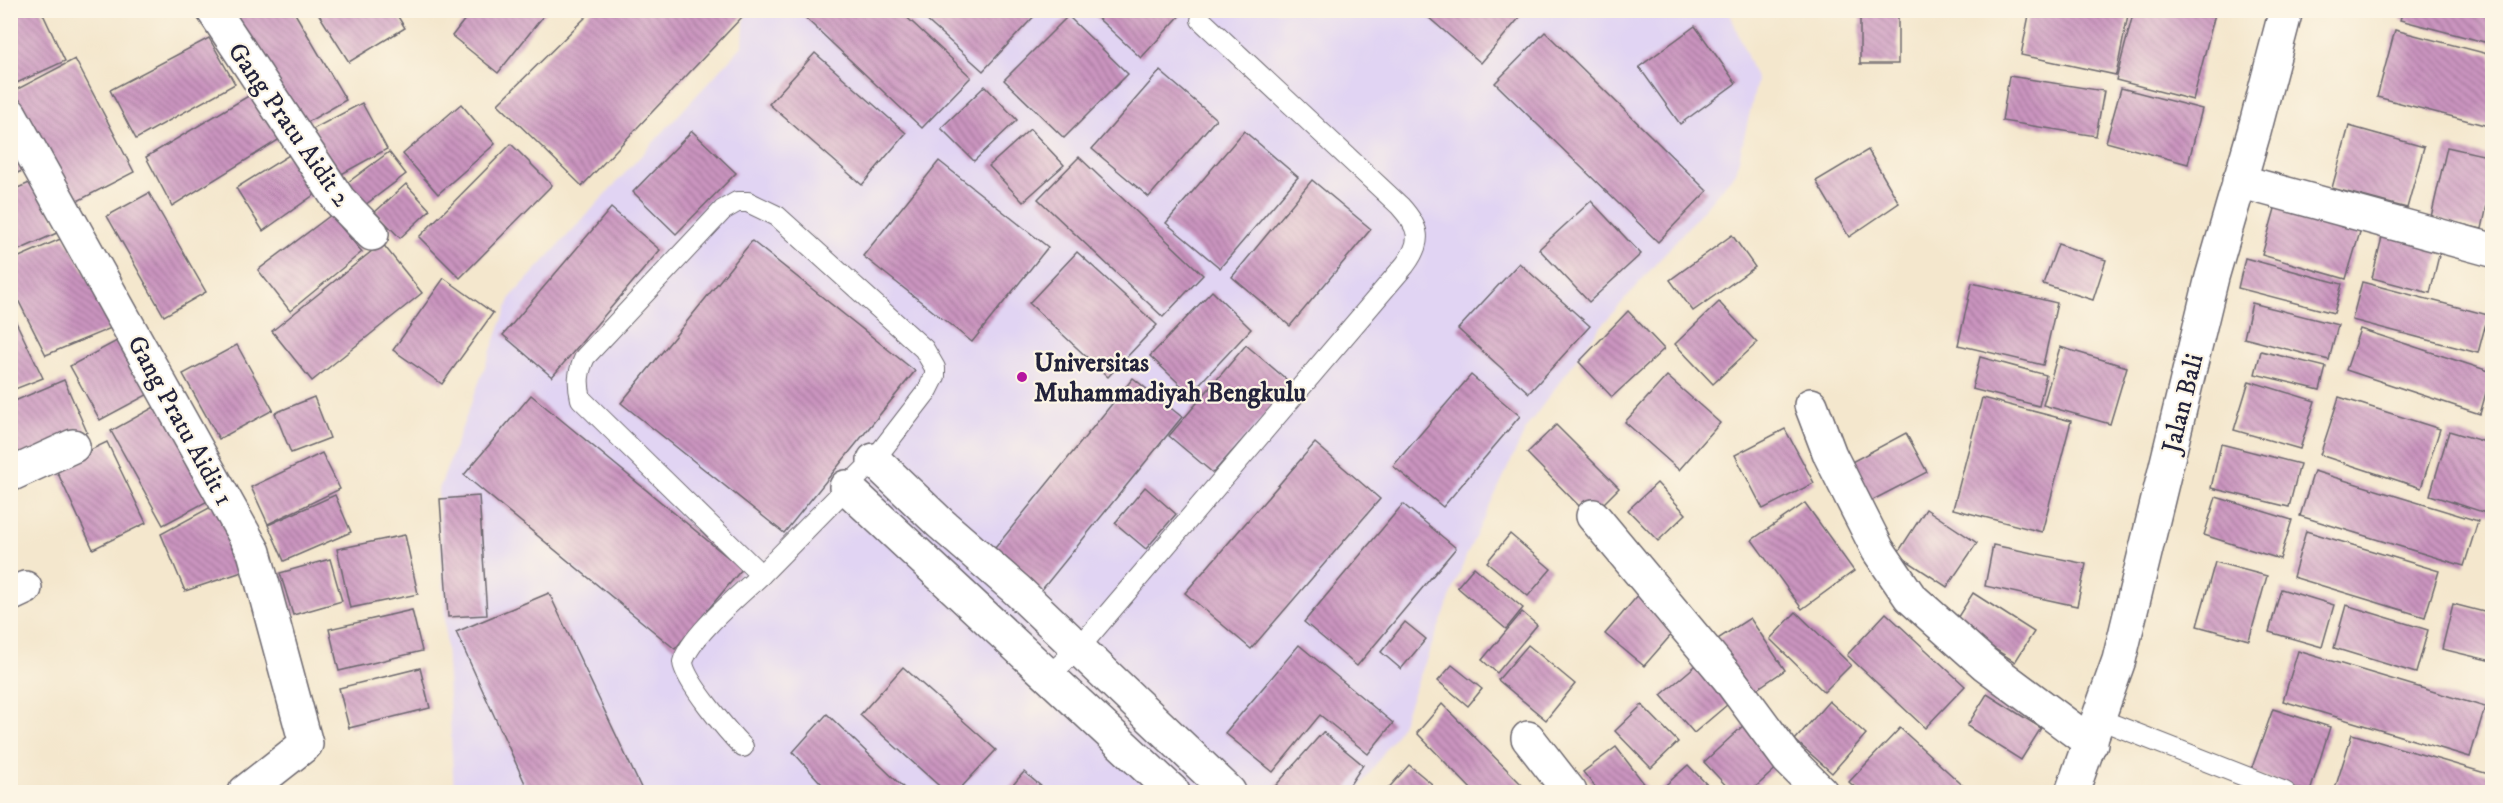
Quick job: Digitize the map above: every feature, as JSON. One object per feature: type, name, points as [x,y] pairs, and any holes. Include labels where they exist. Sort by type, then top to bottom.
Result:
[{"type":"street","name":"Gang Pratu Aidit 2","points":[[213,10],[339,200],[372,234]]},
{"type":"street","name":"Jalan Bali","points":[[2072,792],[2119,660],[2212,277],[2286,10]]},
{"type":"street","name":"Gang Pratu Aidit 1","points":[[10,114],[254,552],[306,744],[245,792]]},
{"type":"street","points":[[2239,181],[2493,250]]},
{"type":"street","points":[[1811,405],[1830,455],[1878,550],[1910,597],[1985,664],[2095,731]]},
{"type":"street","points":[[10,475],[73,446]]},
{"type":"street","points":[[874,460],[940,524],[1017,590],[1229,792]]},
{"type":"street","points":[[846,487],[1173,792]]},
{"type":"street","points":[[1593,516],[1730,679],[1788,759],[1821,792]]},
{"type":"street","points":[[1528,738],[1570,792]]},
{"type":"lane","points":[[1048,676],[1078,649],[1405,266],[1417,247],[1417,234],[1411,218],[1400,206],[1201,21]]},
{"type":"lane","points":[[743,747],[730,734],[688,676],[683,662],[691,646],[722,612],[761,575],[874,460],[932,384],[934,368],[924,349],[777,216],[748,202],[737,201],[730,205],[585,357],[579,371],[578,383],[581,399],[761,575]]},
{"type":"lane","points":[[2095,731],[2285,792]]},
{"type":"shaded area","name":"Universitas Muhammadiyah Bengkulu","points":[[745,11],[1729,11],[1757,81],[1736,172],[1598,330],[1528,425],[1467,554],[1399,730],[1357,792],[454,792],[438,492],[511,297],[743,45]]},
{"type":"building","points":[[10,10],[41,10],[65,61],[10,86]]},
{"type":"building","points":[[231,10],[293,10],[346,100],[301,126]]},
{"type":"building","points":[[316,10],[394,10],[405,28],[349,62]]},
{"type":"building","points":[[472,10],[548,10],[498,73],[452,36]]},
{"type":"building","points":[[593,10],[738,10],[743,16],[582,186],[498,104]]},
{"type":"building","points":[[797,10],[899,10],[971,77],[922,128]]},
{"type":"building","points":[[931,10],[1040,10],[983,71],[924,18]]},
{"type":"building","points":[[1089,10],[1185,10],[1141,58]]},
{"type":"building","points":[[1420,10],[1526,10],[1481,63]]},
{"type":"building","points":[[1860,10],[1898,10],[1898,64],[1860,64]]},
{"type":"building","points":[[2030,10],[2129,10],[2116,75],[2021,55]]},
{"type":"building","points":[[2134,10],[2216,10],[2193,100],[2116,80]]},
{"type":"building","points":[[2403,10],[2492,10],[2492,44],[2400,20]]},
{"type":"building","points":[[1068,16],[1128,74],[1064,138],[1004,80]]},
{"type":"building","points":[[1695,26],[1736,83],[1680,124],[1639,67]]},
{"type":"building","points":[[2395,30],[2492,55],[2492,127],[2377,97]]},
{"type":"building","points":[[1545,32],[1707,191],[1658,242],[1495,83]]},
{"type":"building","points":[[209,38],[235,84],[136,139],[110,90]]},
{"type":"building","points":[[815,53],[906,133],[862,185],[769,104]]},
{"type":"building","points":[[75,59],[134,172],[68,206],[10,93]]},
{"type":"building","points":[[1160,71],[1216,119],[1149,197],[1092,149]]},
{"type":"building","points":[[2009,76],[2104,91],[2096,136],[2002,121]]},
{"type":"building","points":[[985,86],[1017,120],[974,161],[941,128]]},
{"type":"building","points":[[2121,88],[2202,109],[2188,164],[2106,142]]},
{"type":"building","points":[[255,92],[280,139],[172,206],[146,157]]},
{"type":"building","points":[[362,103],[387,149],[338,176],[313,129]]},
{"type":"building","points":[[461,104],[495,144],[438,194],[403,154]]},
{"type":"building","points":[[2349,126],[2424,147],[2407,208],[2332,188]]},
{"type":"building","points":[[1030,129],[1064,165],[1023,202],[989,166]]},
{"type":"building","points":[[692,131],[736,173],[676,234],[633,192]]},
{"type":"building","points":[[1244,131],[1298,177],[1220,268],[1166,223]]},
{"type":"building","points":[[511,144],[552,185],[460,278],[419,237]]},
{"type":"building","points":[[10,145],[22,171],[10,176]]},
{"type":"building","points":[[2447,147],[2492,157],[2492,182],[2482,229],[2431,217]]},
{"type":"building","points":[[1868,150],[1899,203],[1849,237],[1816,181]]},
{"type":"building","points":[[294,152],[318,192],[263,231],[236,188]]},
{"type":"building","points":[[389,152],[406,174],[361,208],[343,186]]},
{"type":"building","points":[[1079,157],[1203,275],[1163,317],[1038,199]]},
{"type":"building","points":[[939,161],[1048,247],[972,342],[863,256]]},
{"type":"building","points":[[37,180],[59,232],[10,254],[10,191]]},
{"type":"building","points":[[1312,180],[1371,229],[1290,326],[1232,277]]},
{"type":"building","points":[[406,184],[430,210],[400,238],[375,212]]},
{"type":"building","points":[[149,193],[206,292],[164,316],[107,216]]},
{"type":"building","points":[[2278,198],[2363,222],[2346,279],[2262,255]]},
{"type":"building","points":[[1591,201],[1641,254],[1589,302],[1539,249]]},
{"type":"building","points":[[611,208],[660,250],[552,377],[503,335]]},
{"type":"building","points":[[331,215],[362,252],[290,311],[258,270]]},
{"type":"building","points":[[2383,233],[2441,247],[2430,293],[2372,278]]},
{"type":"building","points":[[1732,235],[1755,267],[1693,311],[1670,280]]},
{"type":"building","points":[[65,237],[116,326],[46,355],[10,284],[10,261]]},
{"type":"building","points":[[752,241],[915,371],[784,533],[621,403]]},
{"type":"building","points":[[382,243],[422,293],[312,381],[272,331]]},
{"type":"building","points":[[2058,244],[2106,260],[2093,300],[2043,284]]},
{"type":"building","points":[[1077,252],[1157,325],[1108,377],[1029,303]]},
{"type":"building","points":[[2245,258],[2342,284],[2334,313],[2238,288]]},
{"type":"building","points":[[1519,263],[1590,326],[1529,393],[1458,329]]},
{"type":"building","points":[[444,278],[493,313],[442,384],[393,350]]},
{"type":"building","points":[[2362,282],[2488,315],[2478,353],[2352,320]]},
{"type":"building","points":[[1972,283],[2057,303],[2043,365],[1958,345]]},
{"type":"building","points":[[1212,291],[1251,329],[1190,394],[1150,356]]},
{"type":"building","points":[[1719,302],[1757,343],[1713,384],[1675,344]]},
{"type":"building","points":[[2252,303],[2338,325],[2329,360],[2244,338]]},
{"type":"building","points":[[1628,311],[1664,349],[1612,397],[1579,362]]},
{"type":"building","points":[[15,320],[43,378],[10,391],[10,322]]},
{"type":"building","points":[[2360,329],[2492,372],[2480,414],[2346,370]]},
{"type":"building","points":[[128,335],[158,389],[100,420],[70,366]]},
{"type":"building","points":[[237,345],[273,410],[219,439],[183,374]]},
{"type":"building","points":[[1246,345],[1292,384],[1213,473],[1169,436]]},
{"type":"building","points":[[2060,347],[2127,367],[2110,424],[2043,405]]},
{"type":"building","points":[[2261,351],[2326,367],[2320,390],[2255,374]]},
{"type":"building","points":[[1980,357],[2046,375],[2039,406],[1972,389]]},
{"type":"building","points":[[1471,375],[1520,416],[1443,507],[1393,466]]},
{"type":"building","points":[[1667,376],[1720,423],[1679,470],[1625,422]]},
{"type":"building","points":[[1133,378],[1182,417],[1036,597],[987,558]]},
{"type":"building","points":[[64,380],[87,432],[10,465],[10,403]]},
{"type":"building","points":[[2249,381],[2315,401],[2300,449],[2234,430]]},
{"type":"building","points":[[531,395],[742,569],[675,649],[464,475]]},
{"type":"building","points":[[314,397],[330,438],[291,453],[275,413]]},
{"type":"building","points":[[2339,397],[2440,429],[2421,488],[2320,455]]},
{"type":"building","points":[[1982,398],[2071,421],[2042,532],[1953,509]]},
{"type":"building","points":[[165,401],[217,496],[163,525],[111,431]]},
{"type":"building","points":[[1556,425],[1619,488],[1590,517],[1527,453]]},
{"type":"building","points":[[1785,429],[1814,483],[1763,509],[1735,455]]},
{"type":"building","points":[[2449,431],[2492,444],[2492,515],[2430,495]]},
{"type":"building","points":[[1906,433],[1927,472],[1867,503],[1846,465]]},
{"type":"building","points":[[107,442],[146,523],[93,549],[55,467]]},
{"type":"building","points":[[1315,443],[1380,499],[1251,649],[1185,593]]},
{"type":"building","points":[[2221,444],[2300,464],[2289,507],[2211,488]]},
{"type":"building","points":[[322,453],[340,489],[268,524],[251,487]]},
{"type":"building","points":[[2314,471],[2478,521],[2464,566],[2300,516]]},
{"type":"building","points":[[1657,483],[1686,514],[1658,541],[1628,510]]},
{"type":"building","points":[[1145,487],[1176,514],[1146,549],[1115,523]]},
{"type":"building","points":[[335,495],[351,532],[284,561],[268,525]]},
{"type":"building","points":[[479,496],[487,615],[448,617],[440,499]]},
{"type":"building","points":[[2216,497],[2292,520],[2280,559],[2204,535]]},
{"type":"building","points":[[222,501],[245,571],[185,591],[161,534]]},
{"type":"building","points":[[1805,503],[1854,571],[1802,609],[1752,540]]},
{"type":"building","points":[[1403,504],[1456,548],[1357,666],[1304,622]]},
{"type":"building","points":[[1926,509],[1977,543],[1947,587],[1897,554]]},
{"type":"building","points":[[2306,531],[2439,571],[2425,617],[2293,577]]},
{"type":"building","points":[[1510,534],[1551,569],[1528,596],[1487,562]]},
{"type":"building","points":[[405,535],[418,594],[350,608],[337,549]]},
{"type":"building","points":[[1993,545],[2086,564],[2077,606],[1985,586]]},
{"type":"building","points":[[330,559],[342,601],[293,615],[280,573]]},
{"type":"building","points":[[2215,562],[2267,576],[2249,640],[2197,626]]},
{"type":"building","points":[[1474,567],[1523,608],[1506,629],[1457,587]]},
{"type":"building","points":[[2281,589],[2334,605],[2322,647],[2269,632]]},
{"type":"building","points":[[549,593],[643,792],[529,792],[456,632]]},
{"type":"building","points":[[1973,593],[2034,632],[2015,662],[1954,623]]},
{"type":"building","points":[[1639,594],[1678,627],[1644,666],[1605,634]]},
{"type":"building","points":[[2453,604],[2492,614],[2492,661],[2442,649]]},
{"type":"building","points":[[2346,605],[2428,630],[2416,673],[2334,648]]},
{"type":"building","points":[[412,610],[422,651],[339,671],[329,629]]},
{"type":"building","points":[[1522,612],[1537,625],[1497,673],[1482,660]]},
{"type":"building","points":[[1796,612],[1851,665],[1824,692],[1770,639]]},
{"type":"building","points":[[1886,613],[1965,686],[1925,728],[1847,655]]},
{"type":"building","points":[[1750,618],[1785,670],[1745,697],[1710,644]]},
{"type":"building","points":[[1405,622],[1426,639],[1401,669],[1381,652]]},
{"type":"building","points":[[1299,645],[1393,723],[1368,754],[1320,715],[1273,772],[1225,733]]},
{"type":"building","points":[[1528,645],[1575,684],[1546,720],[1498,680]]},
{"type":"building","points":[[2298,651],[2485,707],[2470,757],[2283,701]]},
{"type":"building","points":[[1701,661],[1734,699],[1694,733],[1661,695]]},
{"type":"building","points":[[1452,665],[1482,689],[1468,706],[1438,681]]},
{"type":"building","points":[[903,667],[996,750],[957,792],[946,792],[860,715]]},
{"type":"building","points":[[420,668],[430,708],[349,728],[339,688]]},
{"type":"building","points":[[1987,694],[2041,728],[2021,760],[1967,726]]},
{"type":"building","points":[[1829,701],[1866,734],[1832,773],[1795,740]]},
{"type":"building","points":[[1442,704],[1529,792],[1474,792],[1417,733]]},
{"type":"building","points":[[1642,705],[1678,742],[1651,768],[1615,731]]},
{"type":"building","points":[[2273,709],[2330,727],[2310,792],[2250,773]]},
{"type":"building","points":[[827,714],[908,792],[829,792],[793,752]]},
{"type":"building","points":[[1745,724],[1781,764],[1750,792],[1732,792],[1704,762]]},
{"type":"building","points":[[1900,728],[1970,792],[1860,792],[1849,782]]},
{"type":"building","points":[[1323,732],[1363,765],[1345,792],[1270,792]]},
{"type":"building","points":[[2352,734],[2492,775],[2492,792],[2334,792]]},
{"type":"building","points":[[1616,747],[1649,790],[1646,792],[1599,792],[1583,772]]},
{"type":"building","points":[[1409,765],[1432,784],[1424,792],[1385,792]]},
{"type":"building","points":[[1688,765],[1714,792],[1658,792]]},
{"type":"building","points":[[1024,772],[1048,792],[1007,792]]},
{"type":"place","name":"Universitas Muhammadiyah Bengkulu","points":[[1022,377]]}]
